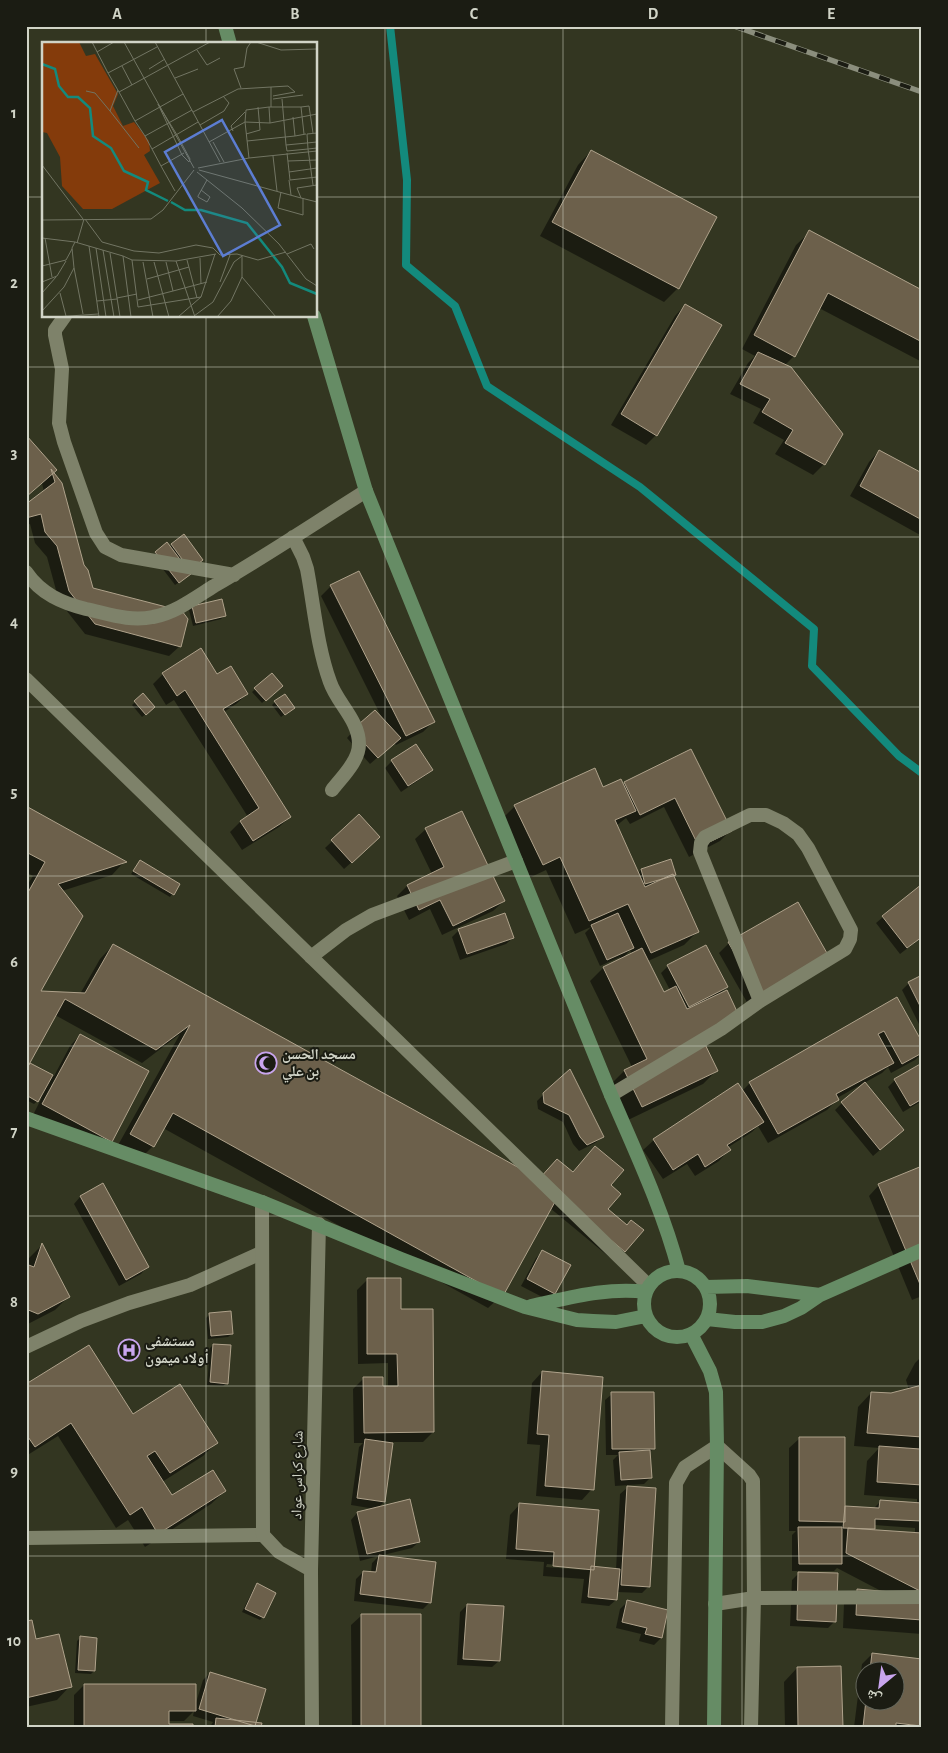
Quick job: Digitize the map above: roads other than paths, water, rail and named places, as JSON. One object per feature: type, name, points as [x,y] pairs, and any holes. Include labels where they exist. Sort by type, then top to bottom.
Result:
[{"type":"main road","points":[[225,26],[229,42]]},
{"type":"main road","points":[[315,318],[366,491],[611,1096],[665,1224],[679,1271]]},
{"type":"main road","points":[[26,1118],[262,1202],[525,1307],[577,1320],[616,1322],[646,1316]]},
{"type":"main road","points":[[707,1319],[762,1322],[784,1316],[820,1295],[922,1250]]},
{"type":"main road","points":[[679,1271],[690,1273],[706,1287],[711,1309],[701,1328],[681,1337],[670,1336],[660,1332],[646,1316],[644,1308],[647,1289],[662,1274],[679,1271]]},
{"type":"main road","points":[[706,1287],[746,1286],[820,1295]]},
{"type":"main road","points":[[525,1307],[605,1291],[647,1289]]},
{"type":"main road","points":[[691,1334],[710,1371],[716,1392],[714,1727]]},
{"type":"street","points":[[63,318],[58,325],[55,335],[62,369],[59,423],[96,533],[105,547],[121,555],[234,575]]},
{"type":"street","points":[[26,572],[33,582],[46,593],[66,604],[132,620],[154,617],[173,611],[234,575],[366,491]]},
{"type":"street","points":[[293,537],[307,569],[324,664],[331,684],[358,731],[359,746],[356,758],[332,790]]},
{"type":"street","points":[[26,679],[647,1289]]},
{"type":"street","points":[[611,1096],[845,949],[850,939],[851,930],[808,848],[798,834],[766,814],[750,815],[705,838],[700,852],[760,1001]]},
{"type":"street","points":[[311,957],[346,930],[372,915],[516,861]]},
{"type":"street","points":[[262,1202],[263,1535],[279,1552],[311,1570]]},
{"type":"street","name":"شارع كراس عواد","points":[[312,1727],[311,1570],[319,1224]]},
{"type":"street","points":[[26,1347],[129,1303],[190,1285],[261,1253]]},
{"type":"street","points":[[672,1727],[676,1483],[685,1468],[717,1446],[749,1475],[753,1481],[754,1598],[751,1727]]},
{"type":"street","points":[[26,1538],[263,1535]]},
{"type":"street","points":[[715,1604],[754,1598],[922,1597]]},
{"type":"waterway","points":[[390,26],[407,180],[406,265],[455,306],[487,386],[640,487],[814,629],[812,666],[899,756],[922,773]]},
{"type":"railway","points":[[734,26],[922,92]]},
{"type":"place","name":"مسجد الحسن بن علي","points":[[266,1063]]},
{"type":"place","name":"مستشفى أولاد ميمون","points":[[129,1350]]}]
